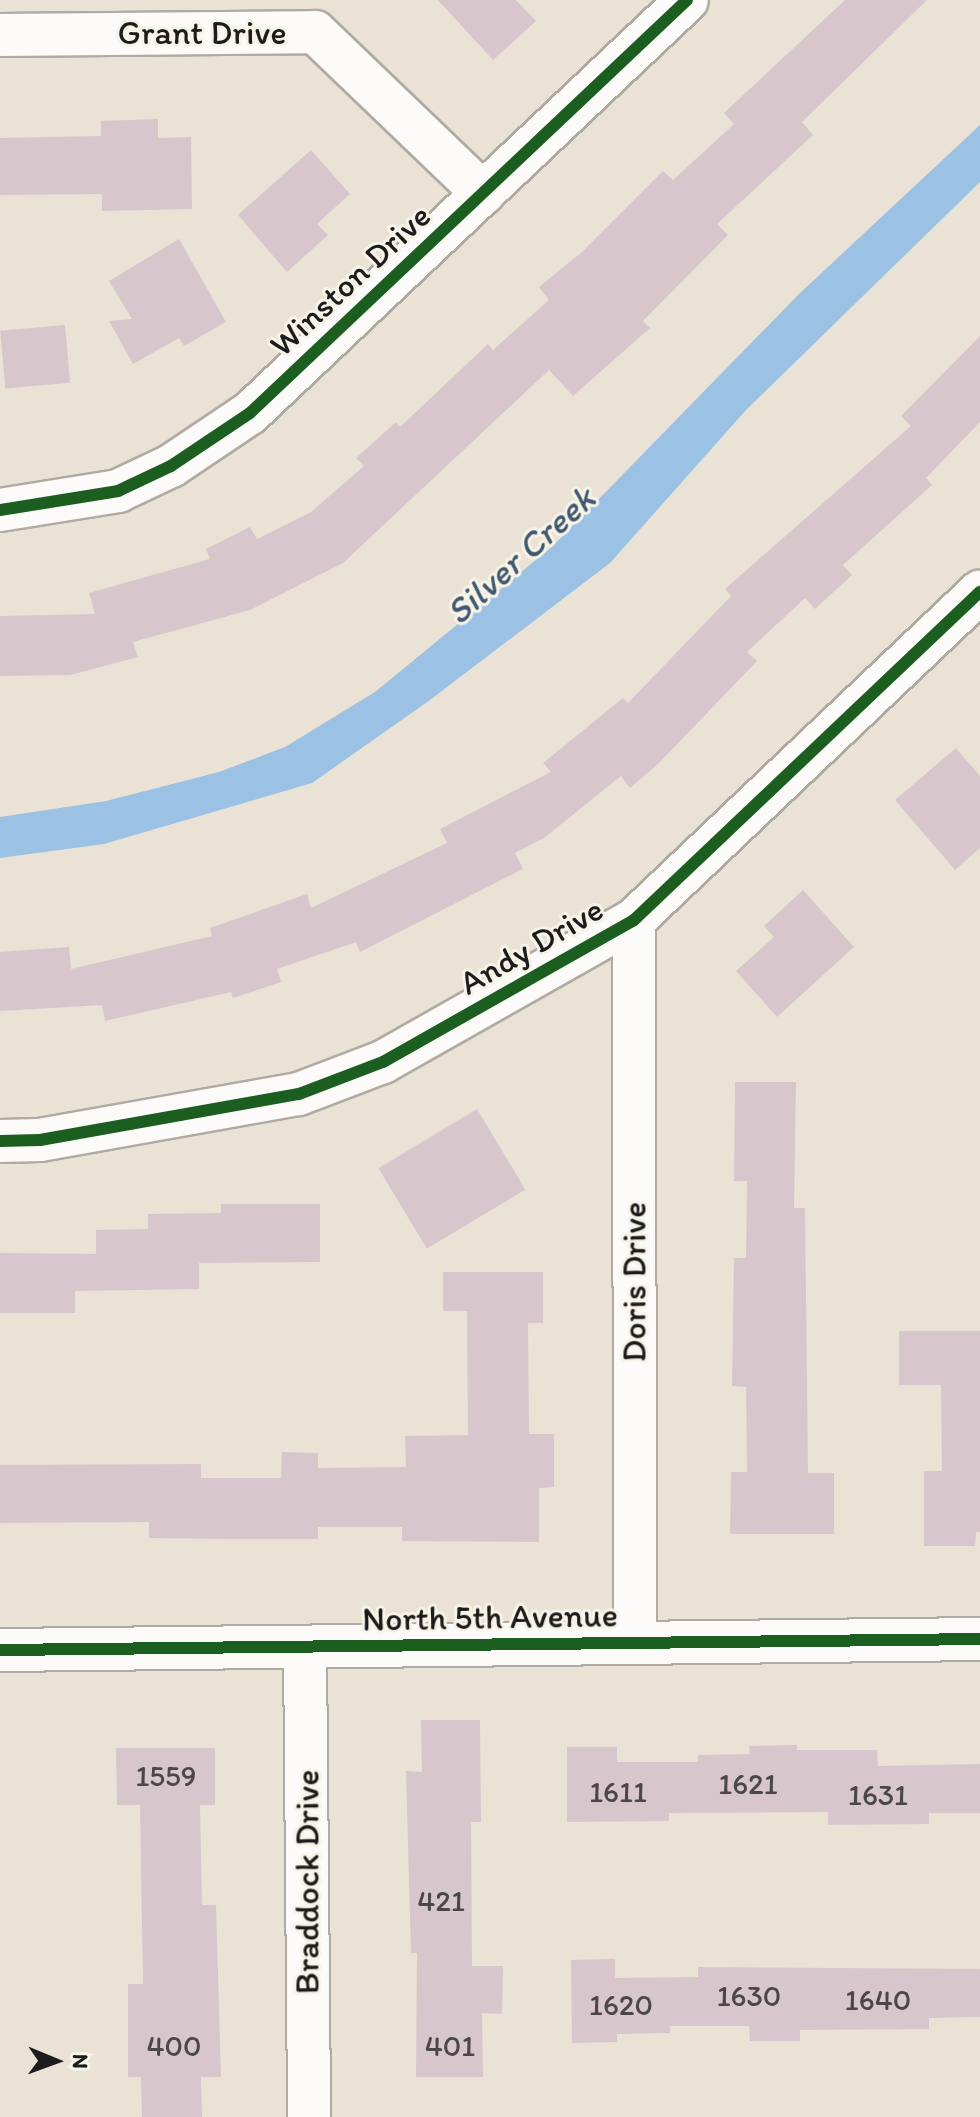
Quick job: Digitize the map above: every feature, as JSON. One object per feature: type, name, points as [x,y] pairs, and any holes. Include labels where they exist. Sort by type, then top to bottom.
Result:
[{"type":"street","name":"Winston Drive","points":[[0,510],[118,491],[171,466],[250,413],[687,0]]},
{"type":"street","name":"Grant Drive","points":[[0,35],[315,32],[483,193]]},
{"type":"street","name":"Andy Drive","points":[[0,1141],[40,1140],[299,1094],[383,1062],[634,920],[980,592]]},
{"type":"street","name":"Doris Drive","points":[[634,920],[635,1643]]},
{"type":"street","name":"North 5th Avenue","points":[[0,1650],[980,1639]]},
{"type":"street","name":"Braddock Drive","points":[[305,1647],[309,2117]]},
{"type":"water","points":[[980,125],[980,182],[746,410],[610,563],[430,700],[312,783],[104,844],[0,858],[0,817],[106,801],[219,772],[285,747],[375,692],[553,546],[799,294]]},
{"type":"building","points":[[438,0],[516,0],[536,21],[493,60]]},
{"type":"building","points":[[845,0],[927,0],[802,122],[813,135],[717,224],[728,235],[643,321],[650,328],[573,396],[549,370],[343,563],[250,610],[133,642],[138,657],[70,675],[0,676],[0,616],[95,614],[89,593],[210,559],[206,549],[250,527],[257,539],[311,512],[364,466],[356,458],[396,422],[400,427],[488,344],[493,350],[549,300],[539,287],[582,252],[663,171],[673,180],[734,124],[724,113]]},
{"type":"building","points":[[158,119],[158,138],[191,137],[192,209],[102,211],[102,194],[0,195],[0,138],[101,136],[101,121]]},
{"type":"building","points":[[311,150],[350,194],[317,224],[328,235],[287,272],[238,215]]},
{"type":"building","points":[[179,239],[226,322],[184,346],[179,338],[133,364],[109,321],[132,319],[109,281]]},
{"type":"building","points":[[65,325],[70,383],[5,388],[0,331]]},
{"type":"building","points":[[980,336],[980,422],[926,478],[932,485],[843,565],[852,575],[815,609],[805,598],[747,652],[757,661],[658,764],[630,788],[621,776],[544,838],[515,853],[523,869],[360,952],[356,942],[277,969],[281,982],[233,998],[231,992],[105,1021],[102,1005],[0,1011],[0,952],[69,947],[71,969],[212,936],[210,928],[307,894],[311,908],[447,843],[440,829],[551,772],[543,763],[623,698],[628,703],[731,596],[725,589],[911,426],[901,416]]},
{"type":"building","points":[[956,748],[980,776],[980,848],[955,870],[895,800]]},
{"type":"building","points":[[803,890],[854,947],[777,1017],[736,971],[774,937],[764,926]]},
{"type":"building","points":[[735,1082],[796,1082],[794,1208],[805,1208],[808,1473],[834,1473],[834,1534],[730,1534],[731,1472],[747,1472],[746,1387],[732,1386],[734,1258],[746,1258],[747,1181],[734,1181]]},
{"type":"building","points":[[477,1109],[525,1190],[427,1249],[378,1168]]},
{"type":"building","points":[[221,1204],[320,1204],[320,1262],[199,1263],[199,1289],[75,1291],[75,1313],[0,1313],[0,1253],[96,1254],[96,1230],[148,1229],[148,1214],[221,1213]]},
{"type":"building","points":[[443,1272],[543,1272],[543,1323],[528,1323],[529,1434],[554,1434],[554,1487],[539,1488],[539,1542],[402,1541],[402,1527],[318,1527],[318,1539],[226,1539],[149,1538],[149,1522],[0,1523],[0,1465],[201,1464],[201,1478],[281,1478],[282,1452],[318,1453],[318,1468],[406,1467],[405,1436],[468,1435],[467,1311],[443,1311]]},
{"type":"building","points":[[899,1331],[980,1331],[980,1532],[976,1532],[975,1546],[924,1546],[924,1471],[942,1471],[941,1385],[899,1385]]},
{"type":"building","points":[[421,1720],[480,1720],[481,1822],[471,1822],[472,1966],[503,1966],[502,2014],[482,2013],[483,2077],[416,2077],[417,1953],[411,1953],[406,1771],[422,1772]]},
{"type":"building","points":[[797,1745],[797,1750],[877,1750],[878,1766],[980,1764],[980,1813],[929,1813],[929,1824],[828,1825],[828,1812],[669,1813],[669,1821],[567,1822],[567,1747],[617,1747],[617,1762],[698,1762],[698,1755],[750,1754],[749,1746]]},
{"type":"building","points":[[116,1748],[215,1748],[215,1805],[200,1805],[202,1905],[216,1905],[221,2077],[201,2077],[202,2117],[142,2117],[141,2077],[128,2077],[128,1984],[143,1984],[140,1805],[117,1805]]},
{"type":"building","points":[[615,1959],[615,1978],[698,1977],[698,1967],[980,1969],[980,2017],[929,2018],[929,2029],[800,2030],[800,2041],[750,2041],[749,2026],[670,2026],[670,2033],[617,2034],[617,2042],[572,2043],[571,1960]]},
{"type":"cycle path","points":[[0,510],[118,491],[171,466],[250,413],[687,0]]},
{"type":"cycle path","points":[[0,1141],[40,1140],[299,1094],[383,1062],[634,920],[980,592]]},
{"type":"cycle path","points":[[0,1650],[980,1639]]},
{"type":"water label","name":"Silver Creek","points":[[520,555]]}]
